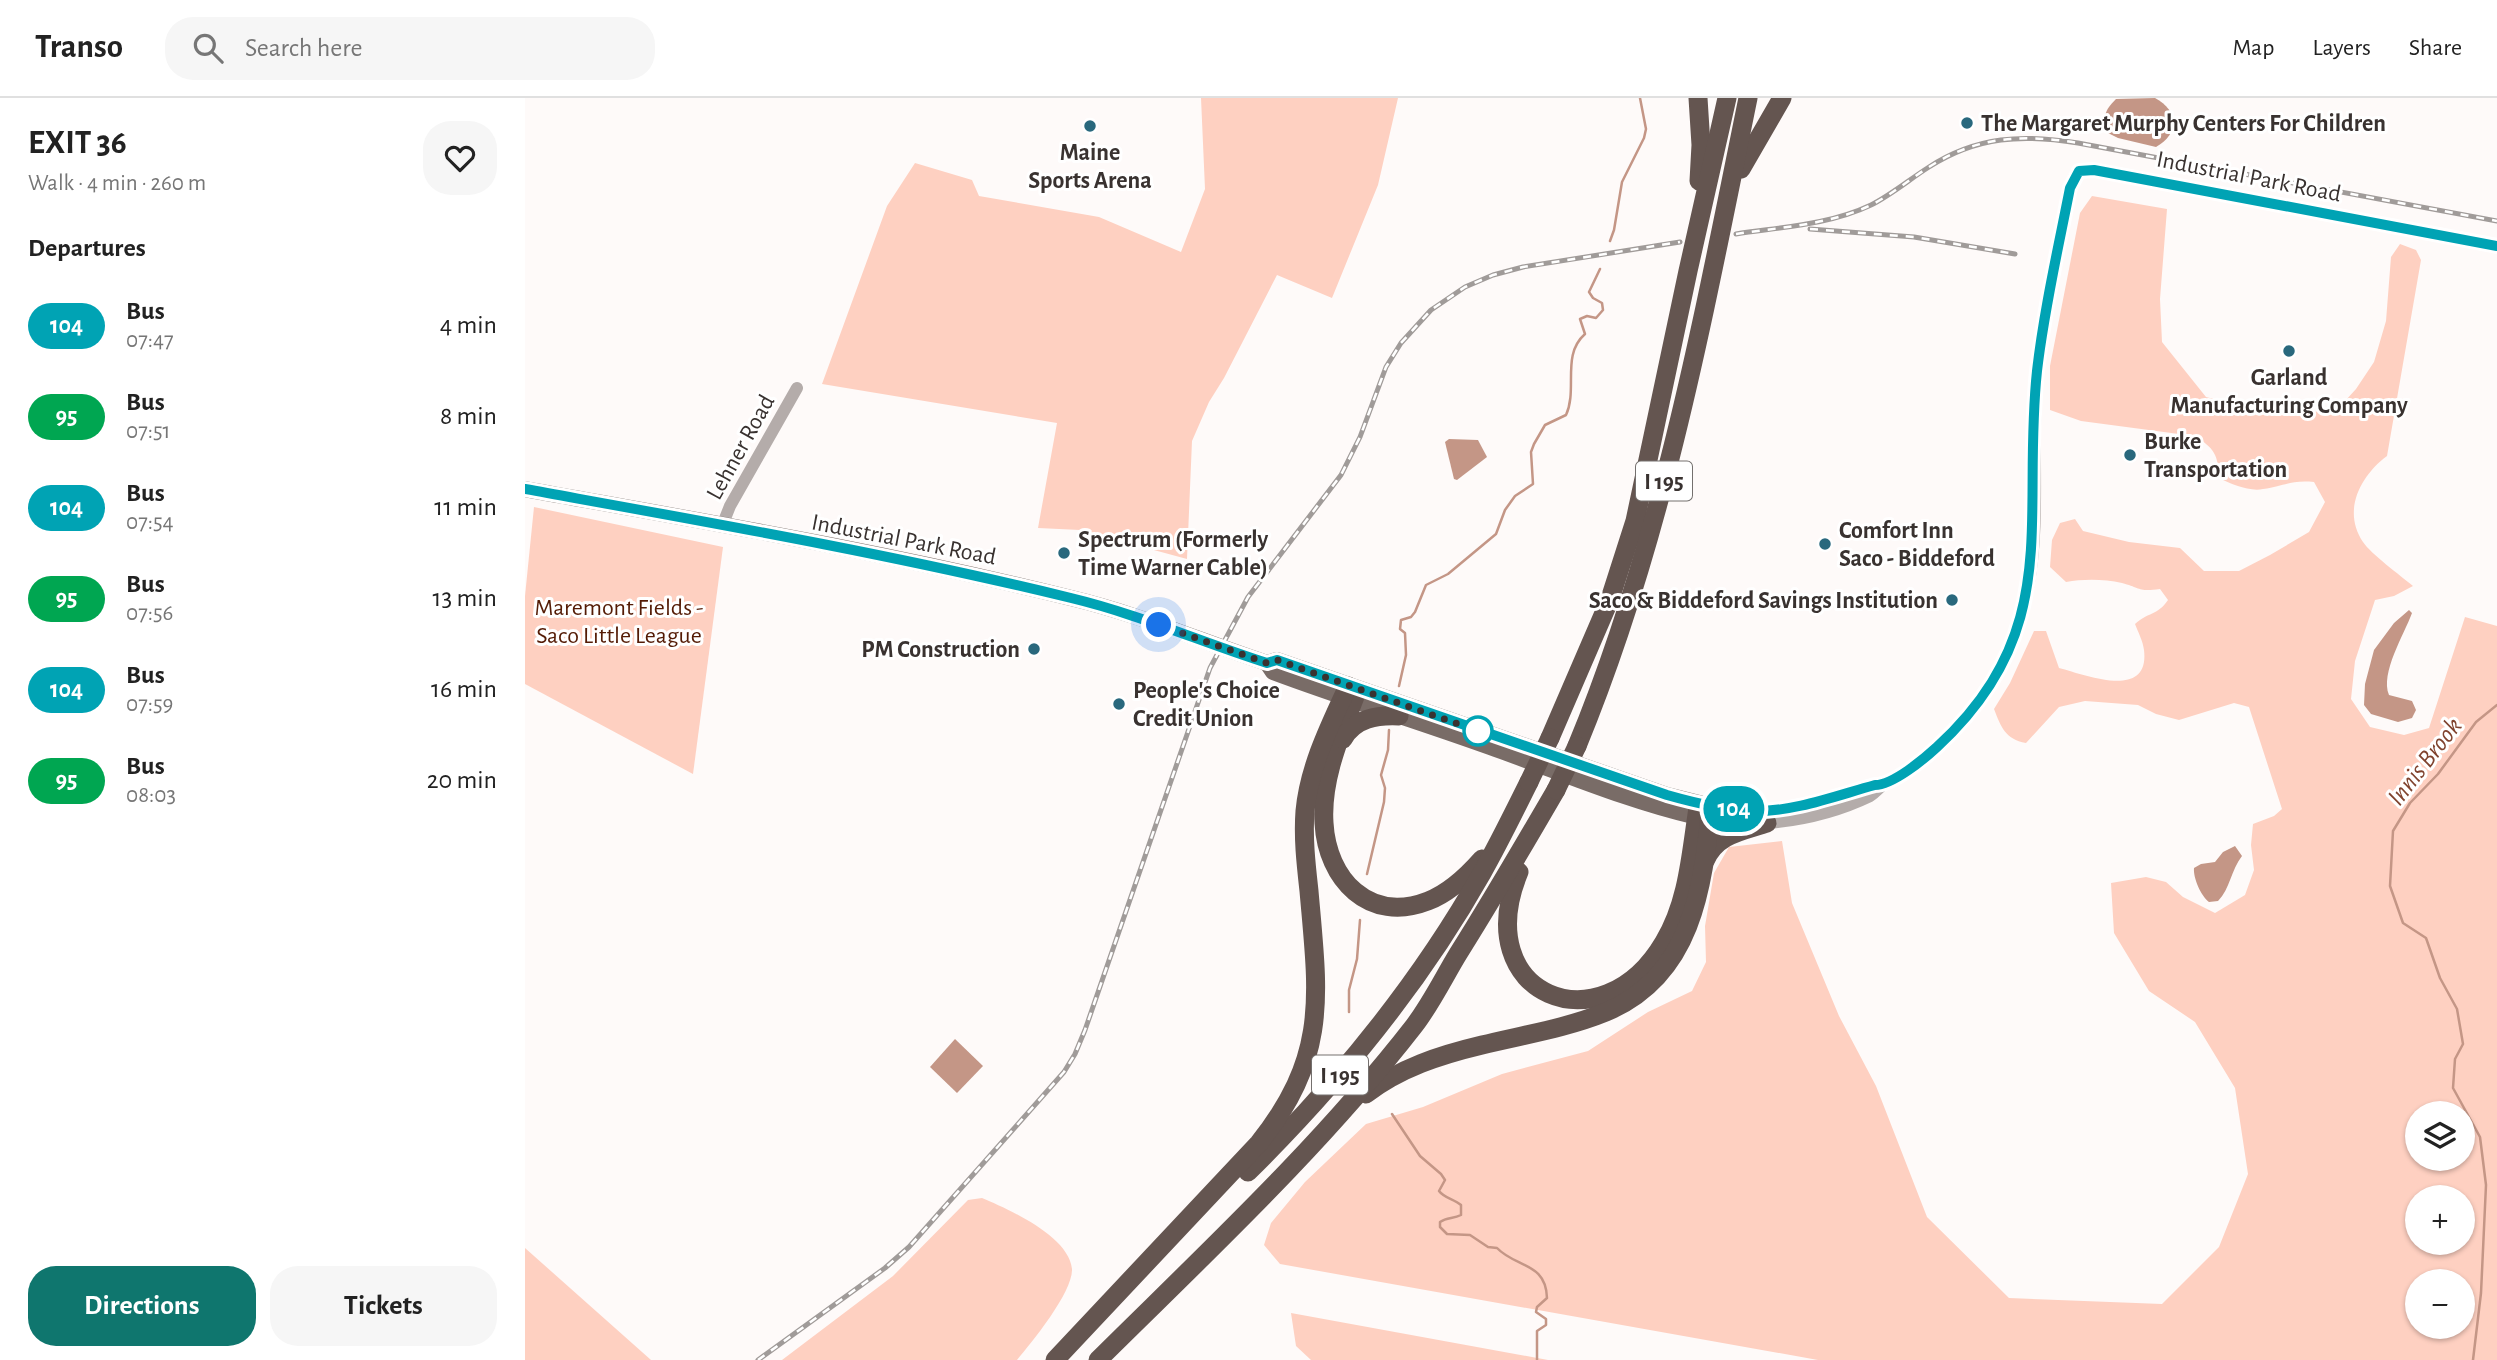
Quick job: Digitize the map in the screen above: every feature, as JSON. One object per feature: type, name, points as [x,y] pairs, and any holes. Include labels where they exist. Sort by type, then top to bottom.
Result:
[{"type":"highway","points":[[1688,271],[1701,165],[1698,98]]},
{"type":"highway","points":[[1688,271],[1727,98]]},
{"type":"highway","points":[[1727,209],[1748,98]]},
{"type":"highway","points":[[1727,209],[1742,166],[1781,98]]},
{"type":"highway","name":"I 195","points":[[1098,1360],[1171,1286],[1239,1223],[1333,1122],[1416,1023],[1495,896],[1556,790],[1598,695],[1633,597],[1679,427],[1727,209]]},
{"type":"highway","name":"I 195","points":[[1055,1360],[1131,1279],[1219,1202],[1292,1129],[1339,1075],[1426,961],[1482,874],[1551,738],[1610,599],[1635,521],[1688,271]]},
{"type":"highway","points":[[1350,694],[1324,799],[1327,845],[1332,862],[1345,883],[1372,902],[1402,907],[1423,903],[1438,896],[1473,869],[1503,834]]},
{"type":"highway","points":[[1131,1279],[1259,1143],[1285,1107],[1304,1065],[1314,1029],[1317,987],[1304,849],[1305,807],[1320,751],[1350,694]]},
{"type":"highway","points":[[1336,753],[1348,731],[1364,719],[1399,716]]},
{"type":"highway","points":[[1556,790],[1518,874],[1506,923],[1511,952],[1529,980],[1542,990],[1570,1000],[1591,999],[1611,993],[1634,978],[1658,952],[1677,917],[1704,811]]},
{"type":"highway","points":[[1702,872],[1704,811]]},
{"type":"highway","points":[[1333,1122],[1384,1081],[1423,1062],[1603,1013],[1629,1000],[1654,979],[1681,944],[1696,907],[1707,856],[1716,843],[1730,835],[1767,823]]},
{"type":"main road","name":"Industrial Park Road","points":[[525,489],[857,552],[1071,598],[1267,663],[1277,660],[1399,716],[1658,806],[1704,811]]},
{"type":"main road","name":"Industrial Park Road","points":[[1350,694],[1704,811]]},
{"type":"street","name":"Industrial Park Road","points":[[1704,811],[1767,823],[1836,809],[1871,795],[1933,751],[1966,719],[2003,663],[2019,627],[2028,590],[2033,549],[2035,401],[2040,349],[2070,188],[2079,171],[2094,170],[2497,246]]},
{"type":"street","name":"Lehner Road","points":[[722,526],[730,506],[797,388]]},
{"type":"street","name":"Industrial Park Road","points":[[1704,811],[1753,811],[1806,805],[1882,785]]},
{"type":"green space","points":[[1201,98],[1398,98],[1378,185],[1332,298],[1277,275],[1209,402],[1192,441],[1187,559],[1080,530],[1038,528],[1057,423],[822,384],[887,206],[915,163],[972,180],[979,196],[1099,217],[1181,252],[1205,189]]},
{"type":"green space","points":[[2092,196],[2167,209],[2160,299],[2162,342],[2206,397],[2236,405],[2335,412],[2356,389],[2374,362],[2386,321],[2391,257],[2400,244],[2416,250],[2421,260],[2387,456],[2377,464],[2362,484],[2354,506],[2357,530],[2363,542],[2413,586],[2394,596],[2375,600],[2355,661],[2351,699],[2370,727],[2404,735],[2429,728],[2465,617],[2497,626],[2497,1360],[1818,1360],[1280,1264],[1264,1245],[1271,1223],[1305,1182],[1366,1124],[1423,1107],[1502,1074],[1588,1051],[1648,1012],[1692,991],[1706,962],[1705,926],[1714,873],[1729,847],[1782,841],[1792,903],[1839,1016],[1876,1086],[1927,1217],[2009,1298],[2162,1304],[2219,1247],[2248,1174],[2235,1088],[2195,1022],[2149,991],[2114,933],[2111,883],[2146,877],[2166,882],[2183,897],[2215,913],[2245,895],[2254,870],[2251,845],[2253,824],[2274,816],[2282,809],[2249,707],[2234,703],[2179,720],[2156,714],[2138,705],[2085,701],[2059,707],[2026,743],[2008,735],[1994,709],[2010,683],[2034,631],[2046,631],[2059,668],[2114,681],[2127,680],[2137,675],[2143,666],[2144,650],[2135,624],[2160,609],[2168,600],[2160,589],[2143,590],[2101,580],[2066,582],[2050,567],[2052,540],[2060,523],[2075,519],[2083,531],[2129,542],[2180,548],[2204,571],[2239,571],[2309,532],[2325,502],[2314,482],[2258,490],[2241,487],[2219,478],[2214,453],[2207,444],[2194,436],[2081,421],[2050,410],[2050,366],[2080,213]]},
{"type":"green space","name":"Maremont Fields - Saco Little League","points":[[534,507],[723,547],[693,774],[525,684],[525,596]]},
{"type":"green space","points":[[982,1198],[1036,1225],[1049,1235],[1068,1257],[1072,1269],[1071,1279],[1059,1303],[1017,1360],[782,1360],[893,1276],[968,1200]]},
{"type":"green space","points":[[525,1248],[651,1360],[525,1360]]},
{"type":"green space","points":[[1291,1313],[1548,1360],[1311,1360],[1296,1346]]},
{"type":"shaded area","points":[[2155,98],[2169,109],[2173,122],[2169,135],[2156,147],[2108,133],[2106,114],[2116,99]]},
{"type":"shaded area","points":[[1449,439],[1478,440],[1487,457],[1457,480],[1454,479],[1445,442]]},
{"type":"shaded area","points":[[2409,610],[2412,613],[2390,665],[2387,686],[2389,695],[2412,701],[2416,710],[2412,718],[2398,722],[2371,714],[2364,705],[2365,684],[2374,650],[2394,623]]},
{"type":"shaded area","points":[[2235,846],[2242,856],[2222,896],[2218,901],[2209,902],[2198,886],[2194,868],[2215,862],[2223,852]]},
{"type":"shaded area","points":[[955,1039],[983,1066],[957,1093],[930,1067]]},
{"type":"waterway","points":[[1610,241],[1622,182],[1646,129],[1640,98]]},
{"type":"waterway","points":[[1399,686],[1406,655],[1405,633],[1400,629],[1401,620],[1411,617],[1415,612],[1426,585],[1448,574],[1496,534],[1505,510],[1515,496],[1533,484],[1531,452],[1534,444],[1545,425],[1566,415],[1569,405],[1574,352],[1585,334],[1580,319],[1587,316],[1596,318],[1603,310],[1602,303],[1589,292],[1600,269]]},
{"type":"waterway","name":"Innis Brook","points":[[2473,1360],[2481,1293],[2486,1185],[2480,1137],[2453,1088],[2455,1059],[2463,1044],[2457,1009],[2440,978],[2426,938],[2403,923],[2390,886],[2393,831],[2410,803],[2438,774],[2476,722],[2497,705]]},
{"type":"waterway","points":[[1367,874],[1384,802],[1385,788],[1381,775],[1388,750],[1389,730]]},
{"type":"waterway","points":[[1349,1012],[1349,990],[1357,959],[1360,920]]},
{"type":"waterway","points":[[1392,1114],[1420,1156],[1445,1180],[1439,1191],[1461,1205],[1461,1215],[1443,1220],[1440,1227],[1447,1234],[1470,1235],[1488,1247],[1497,1248],[1529,1267],[1541,1278],[1547,1298],[1537,1307],[1536,1312],[1546,1319],[1546,1325],[1537,1331],[1537,1360]]},
{"type":"railway","points":[[1736,234],[1805,224],[1855,212],[1878,201],[1947,157],[1983,143],[2019,138],[2078,143],[2497,221]]},
{"type":"railway","points":[[1810,229],[1914,237],[2015,254]]},
{"type":"railway","points":[[758,1360],[885,1268],[909,1247],[1064,1072],[1085,1030],[1210,668],[1248,597],[1341,475],[1360,437],[1386,367],[1401,343],[1431,310],[1465,287],[1493,275],[1523,267],[1680,242]]},
{"type":"bus line","name":"104","points":[[525,489],[857,552],[1071,598],[1267,663],[1277,660],[1667,795],[1699,804],[1753,811],[1783,808],[1806,805],[1882,785],[1906,771],[1933,751],[1966,719],[2003,663],[2019,627],[2030,580],[2033,549],[2035,401],[2040,349],[2070,188],[2079,171],[2094,170],[2497,246]]},
{"type":"place","name":"The Margaret Murphy Centers For Children","points":[[1967,123]]},
{"type":"place","name":"Maine Sports Arena","points":[[1090,126]]},
{"type":"place","name":"Garland Manufacturing Company","points":[[2289,351]]},
{"type":"place","name":"Burke Transportation","points":[[2130,455]]},
{"type":"place","name":"Comfort Inn Saco - Biddeford","points":[[1825,544]]},
{"type":"place","name":"Spectrum (Formerly Time Warner Cable)","points":[[1064,553]]},
{"type":"place","name":"Saco & Biddeford Savings Institution","points":[[1952,600]]},
{"type":"place","name":"PM Construction","points":[[1034,649]]},
{"type":"place","name":"People's Choice Credit Union","points":[[1119,704]]},
{"type":"route","points":[[1159,625],[1267,663],[1277,660],[1478,731]]}]
